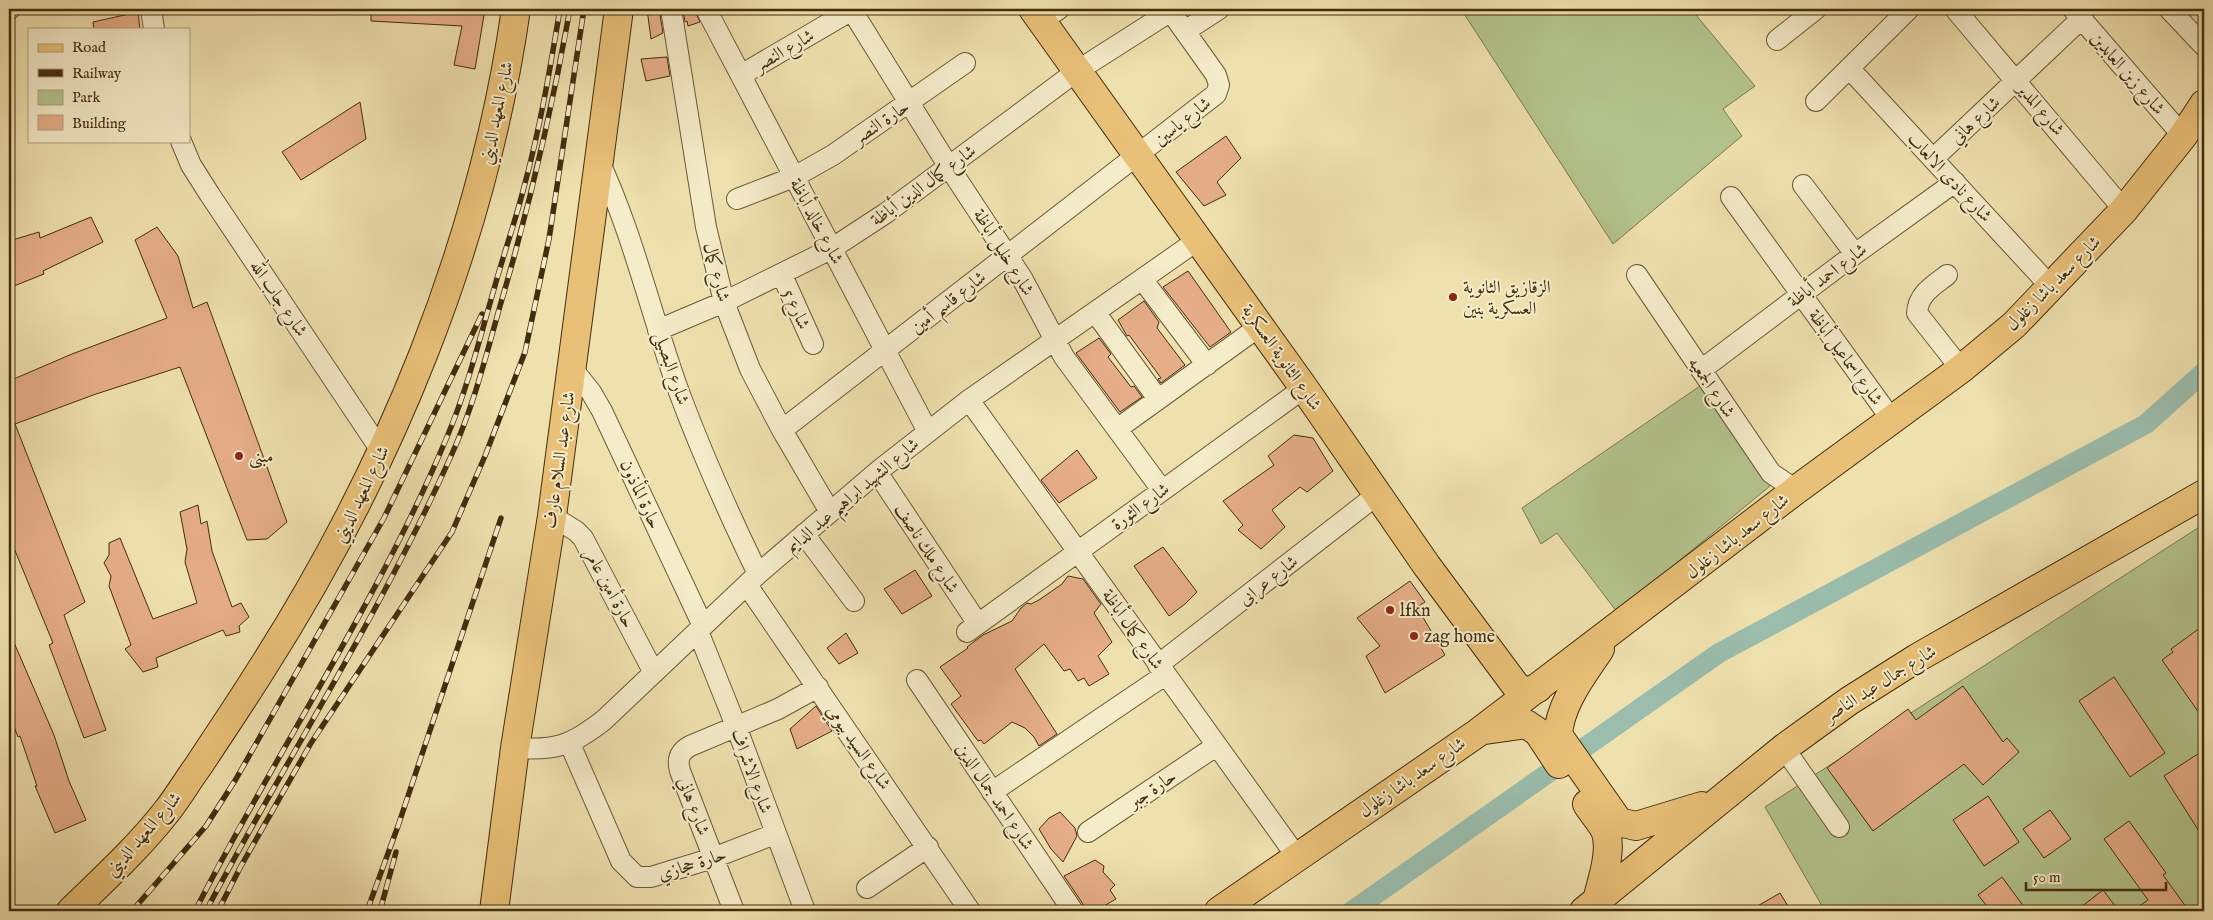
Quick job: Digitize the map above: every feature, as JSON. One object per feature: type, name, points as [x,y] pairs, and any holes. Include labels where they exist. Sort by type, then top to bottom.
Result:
[{"type":"main road","name":"شارع المعهد الديني","points":[[71,911],[123,862],[167,811],[238,706],[313,587],[350,519],[382,452],[446,297],[467,232],[501,98],[516,9]]},
{"type":"main road","name":"شارع عبد السلام عارف","points":[[494,911],[516,748],[552,516],[619,9]]},
{"type":"main road","name":"شارع الثانوية العسكرية","points":[[1044,13],[1078,71],[1304,388],[1427,566],[1519,689],[1525,692],[1538,688]]},
{"type":"main road","name":"شارع سعد باشا زغلول","points":[[1219,911],[1479,732],[1610,634],[1796,490],[1960,369],[2014,325],[2124,210],[2182,136],[2204,104]]},
{"type":"main road","name":"شارع جمال عبد الناصر","points":[[1590,906],[1718,800],[1784,748],[1849,701],[1917,658],[2204,494]]},
{"type":"main road","points":[[1550,736],[1569,700],[1610,634]]},
{"type":"main road","points":[[1479,732],[1526,724],[1550,736],[1612,826],[1605,873],[1590,906]]},
{"type":"main road","points":[[1612,826],[1636,826],[1718,800]]},
{"type":"street","points":[[151,9],[154,28]]},
{"type":"street","name":"شارع كمال","points":[[671,9],[706,227],[724,302],[750,369],[782,430],[830,512]]},
{"type":"street","name":"شارع خالد أباظة","points":[[706,9],[928,432]]},
{"type":"street","points":[[1185,31],[1220,9]]},
{"type":"street","points":[[1816,101],[1909,9]]},
{"type":"street","name":"شارع المدير","points":[[1955,9],[2017,80],[2124,210]]},
{"type":"street","points":[[2169,9],[2204,46]]},
{"type":"street","name":"شارع النصر","points":[[741,75],[852,10]]},
{"type":"street","name":"شارع خليل أباظة","points":[[852,10],[949,167],[1008,255],[1054,341],[1162,490]]},
{"type":"street","name":"شارع كمال الدين أباظة","points":[[658,330],[724,302],[832,249],[886,213],[1078,71],[1170,10]]},
{"type":"street","name":"شارع ياسين","points":[[1138,155],[1216,94],[1219,85],[1216,75],[1170,10]]},
{"type":"street","points":[[1776,40],[1811,10]]},
{"type":"street","name":"شارع هاني","points":[[1933,159],[2017,80],[2077,14]]},
{"type":"street","name":"شارع زين العابدين","points":[[2077,14],[2182,136]]},
{"type":"street","name":"حارة النصر","points":[[736,198],[794,177],[833,155],[965,63]]},
{"type":"street","name":"شارع نادى الالعاب","points":[[1849,68],[2051,287]]},
{"type":"street","name":"شارع جاب الله","points":[[181,142],[191,164],[210,195],[382,452]]},
{"type":"street","name":"شارع قاسم أمين","points":[[782,430],[1138,155]]},
{"type":"street","name":"شارع البصيلى","points":[[598,158],[616,198],[658,330],[703,454],[729,514],[752,579]]},
{"type":"street","name":"شارع احمد أباظة","points":[[1701,370],[1855,254],[1955,182]]},
{"type":"street","points":[[1803,185],[1855,254]]},
{"type":"street","name":"شارع اسماعيل أباظة","points":[[1731,197],[1892,420]]},
{"type":"street","name":"شارع الشهيد ابراهيم عبد الدايم","points":[[516,748],[543,749],[570,744],[604,720],[752,579],[877,472],[969,400],[1198,240]]},
{"type":"street","name":"شارع 5","points":[[782,275],[813,344]]},
{"type":"street","name":"شارع الجمعيه","points":[[1637,275],[1771,473],[1796,490]]},
{"type":"street","points":[[1947,276],[1922,295],[1917,305],[1917,312],[1960,369]]},
{"type":"street","points":[[1142,279],[1207,365]]},
{"type":"street","points":[[1095,312],[1158,400]]},
{"type":"street","points":[[1117,429],[1260,326]]},
{"type":"street","name":"حارة المأذون","points":[[571,367],[591,392],[602,411],[701,628]]},
{"type":"street","name":"شارع الثورة","points":[[972,628],[1304,388]]},
{"type":"street","name":"شارع كمال أباظة","points":[[969,400],[1297,857]]},
{"type":"street","name":"شارع ملك ناصف","points":[[877,472],[972,628]]},
{"type":"street","name":"شارع عرابى","points":[[992,792],[1162,670],[1378,494]]},
{"type":"street","name":"حارة أمين عامر","points":[[552,516],[576,531],[583,538],[654,673]]},
{"type":"street","points":[[804,534],[854,601]]},
{"type":"street","name":"شارع السيد بيومي","points":[[752,579],[818,687],[928,847],[966,910]]},
{"type":"street","name":"شارع الاشراف","points":[[701,628],[801,910]]},
{"type":"street","name":"شارع احمد جمال الدين","points":[[917,680],[1073,911]]},
{"type":"street","points":[[736,726],[778,709],[818,687]]},
{"type":"street","name":"شارع هاني","points":[[734,911],[680,771],[680,756],[690,746],[736,726]]},
{"type":"street","name":"حارة حجازي","points":[[570,744],[621,861],[638,877],[651,877],[713,858],[775,834]]},
{"type":"street","name":"حارة جبر","points":[[1088,832],[1216,746]]},
{"type":"street","points":[[1784,748],[1839,827]]},
{"type":"street","points":[[867,888],[928,847]]},
{"type":"green space","points":[[1461,9],[1691,9],[1755,86],[1723,109],[1742,136],[1613,244]]},
{"type":"green space","points":[[1700,386],[1770,486],[1617,612],[1557,533],[1541,544],[1522,508]]},
{"type":"green space","points":[[2204,524],[2204,911],[1825,911],[1765,807]]},
{"type":"building","points":[[371,9],[485,9],[475,69],[454,65],[462,26],[371,21]]},
{"type":"building","points":[[647,9],[659,9],[663,33],[651,39]]},
{"type":"building","points":[[683,9],[694,9],[700,22],[688,26],[687,21],[685,22]]},
{"type":"building","points":[[138,12],[140,28],[94,28],[93,22]]},
{"type":"building","points":[[667,57],[670,76],[646,81],[641,59]]},
{"type":"building","points":[[360,102],[366,139],[301,180],[282,152]]},
{"type":"building","points":[[1226,136],[1241,158],[1217,182],[1226,195],[1204,206],[1176,172]]},
{"type":"building","points":[[91,217],[103,242],[43,271],[44,274],[9,288],[9,241],[39,232],[40,238]]},
{"type":"building","points":[[157,227],[178,256],[193,308],[207,302],[287,522],[267,539],[247,540],[180,367],[96,394],[15,424],[85,602],[64,615],[106,730],[84,738],[49,645],[53,643],[9,536],[9,381],[72,354],[167,318],[135,240]]},
{"type":"building","points":[[1188,271],[1231,332],[1210,347],[1163,287]]},
{"type":"building","points":[[1144,301],[1159,322],[1157,328],[1185,365],[1161,383],[1158,379],[1161,378],[1129,335],[1127,336],[1118,320]]},
{"type":"building","points":[[1099,338],[1111,354],[1108,357],[1131,387],[1134,386],[1142,397],[1120,412],[1076,353]]},
{"type":"building","points":[[1294,435],[1313,438],[1333,471],[1307,492],[1300,487],[1272,510],[1285,527],[1261,549],[1238,530],[1243,525],[1223,501],[1274,465],[1268,456]]},
{"type":"building","points":[[1077,450],[1097,478],[1059,503],[1041,480]]},
{"type":"building","points":[[198,505],[201,524],[207,521],[212,551],[232,607],[241,603],[249,617],[239,626],[240,632],[226,636],[223,630],[156,658],[158,667],[143,672],[125,649],[131,645],[109,586],[111,576],[104,563],[109,555],[109,543],[120,538],[153,619],[197,603],[185,562],[187,549],[180,512]]},
{"type":"building","points":[[1163,547],[1197,592],[1169,616],[1134,566]]},
{"type":"building","points":[[915,570],[932,596],[902,614],[884,589]]},
{"type":"building","points":[[1068,576],[1083,579],[1101,604],[1094,613],[1112,642],[1098,656],[1109,674],[1089,686],[1084,678],[1078,681],[1070,669],[1064,671],[1044,644],[1015,669],[1057,734],[1039,746],[1034,737],[1025,728],[1012,722],[984,744],[981,740],[978,741],[951,704],[961,696],[940,667],[983,635],[1012,621],[1027,603],[1031,604],[1039,600],[1062,584]]},
{"type":"building","points":[[1410,581],[1425,602],[1417,607],[1445,655],[1385,693],[1366,656],[1380,646],[1357,618]]},
{"type":"building","points":[[2204,625],[2204,720],[2162,660],[2173,652],[2171,649]]},
{"type":"building","points":[[9,631],[54,735],[69,781],[86,820],[55,833],[35,786],[37,786],[20,736],[18,737],[9,714]]},
{"type":"building","points":[[846,633],[858,653],[839,664],[827,648]]},
{"type":"building","points":[[2114,677],[2165,753],[2130,777],[2079,701]]},
{"type":"building","points":[[1963,686],[2003,742],[2007,738],[2019,752],[1983,785],[1964,764],[1873,831],[1827,768],[1908,709],[1916,720]]},
{"type":"building","points":[[816,706],[832,731],[797,749],[790,729]]},
{"type":"building","points":[[2204,750],[2204,839],[2164,776]]},
{"type":"building","points":[[1988,796],[2019,842],[1984,866],[1953,820]]},
{"type":"building","points":[[2050,810],[2071,839],[2044,858],[2023,829]]},
{"type":"building","points":[[1060,812],[1075,828],[1077,836],[1063,862],[1051,849],[1039,829],[1049,818]]},
{"type":"building","points":[[2129,821],[2166,873],[2163,875],[2189,911],[2132,911],[2148,900],[2104,839]]},
{"type":"building","points":[[1095,860],[1104,866],[1103,872],[1115,885],[1110,890],[1116,899],[1097,910],[1085,911],[1083,904],[1064,876]]},
{"type":"building","points":[[2002,877],[2027,911],[1991,911],[1978,895]]},
{"type":"building","points":[[2103,890],[2119,911],[2076,911]]},
{"type":"building","points":[[1780,893],[1791,911],[1749,911]]},
{"type":"waterway","points":[[1352,911],[1719,653],[2146,424],[2204,372]]},
{"type":"railway","points":[[195,911],[390,558],[420,498],[455,418],[468,380],[530,165],[540,121],[560,9]]},
{"type":"railway","points":[[206,911],[364,629],[424,514],[459,438],[478,382],[521,232],[548,121],[570,9]]},
{"type":"railway","points":[[218,911],[241,866],[311,743],[452,532],[485,456],[525,352],[549,239],[584,9]]},
{"type":"railway","points":[[132,911],[206,826],[236,779],[384,518],[482,314]]},
{"type":"railway","points":[[367,911],[398,826],[501,518]]},
{"type":"railway","points":[[380,911],[396,852]]},
{"type":"place","name":"الزقازيق الثانوية العسكرية بنين","points":[[1453,297]]},
{"type":"place","name":"مبنى","points":[[239,456]]},
{"type":"place","name":"lfkn","points":[[1390,610]]},
{"type":"place","name":"zag home","points":[[1414,636]]}]
